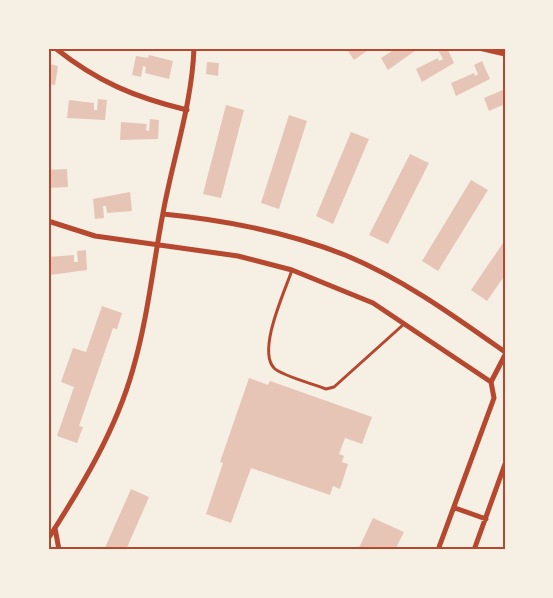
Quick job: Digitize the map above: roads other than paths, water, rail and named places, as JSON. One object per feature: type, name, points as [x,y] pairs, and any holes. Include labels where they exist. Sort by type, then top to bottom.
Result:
[{"type":"street","points":[[55,48],[104,83],[143,99],[187,110]]},
{"type":"street","points":[[48,539],[103,445],[124,396],[143,331],[163,214],[193,78],[194,48]]},
{"type":"street","points":[[479,48],[505,54]]},
{"type":"street","points":[[498,48],[505,54]]},
{"type":"street","points":[[163,214],[207,218],[261,229],[346,255],[445,309],[505,353],[491,382],[494,398],[438,550]]},
{"type":"street","points":[[48,221],[95,236],[159,247],[238,256],[292,270],[335,285],[406,323],[491,382]]},
{"type":"street","points":[[474,550],[505,464]]},
{"type":"street","points":[[455,508],[486,519]]},
{"type":"street","points":[[55,528],[59,550]]},
{"type":"lane","points":[[292,270],[270,336],[269,359],[275,369],[326,389],[334,387],[406,323]]}]
